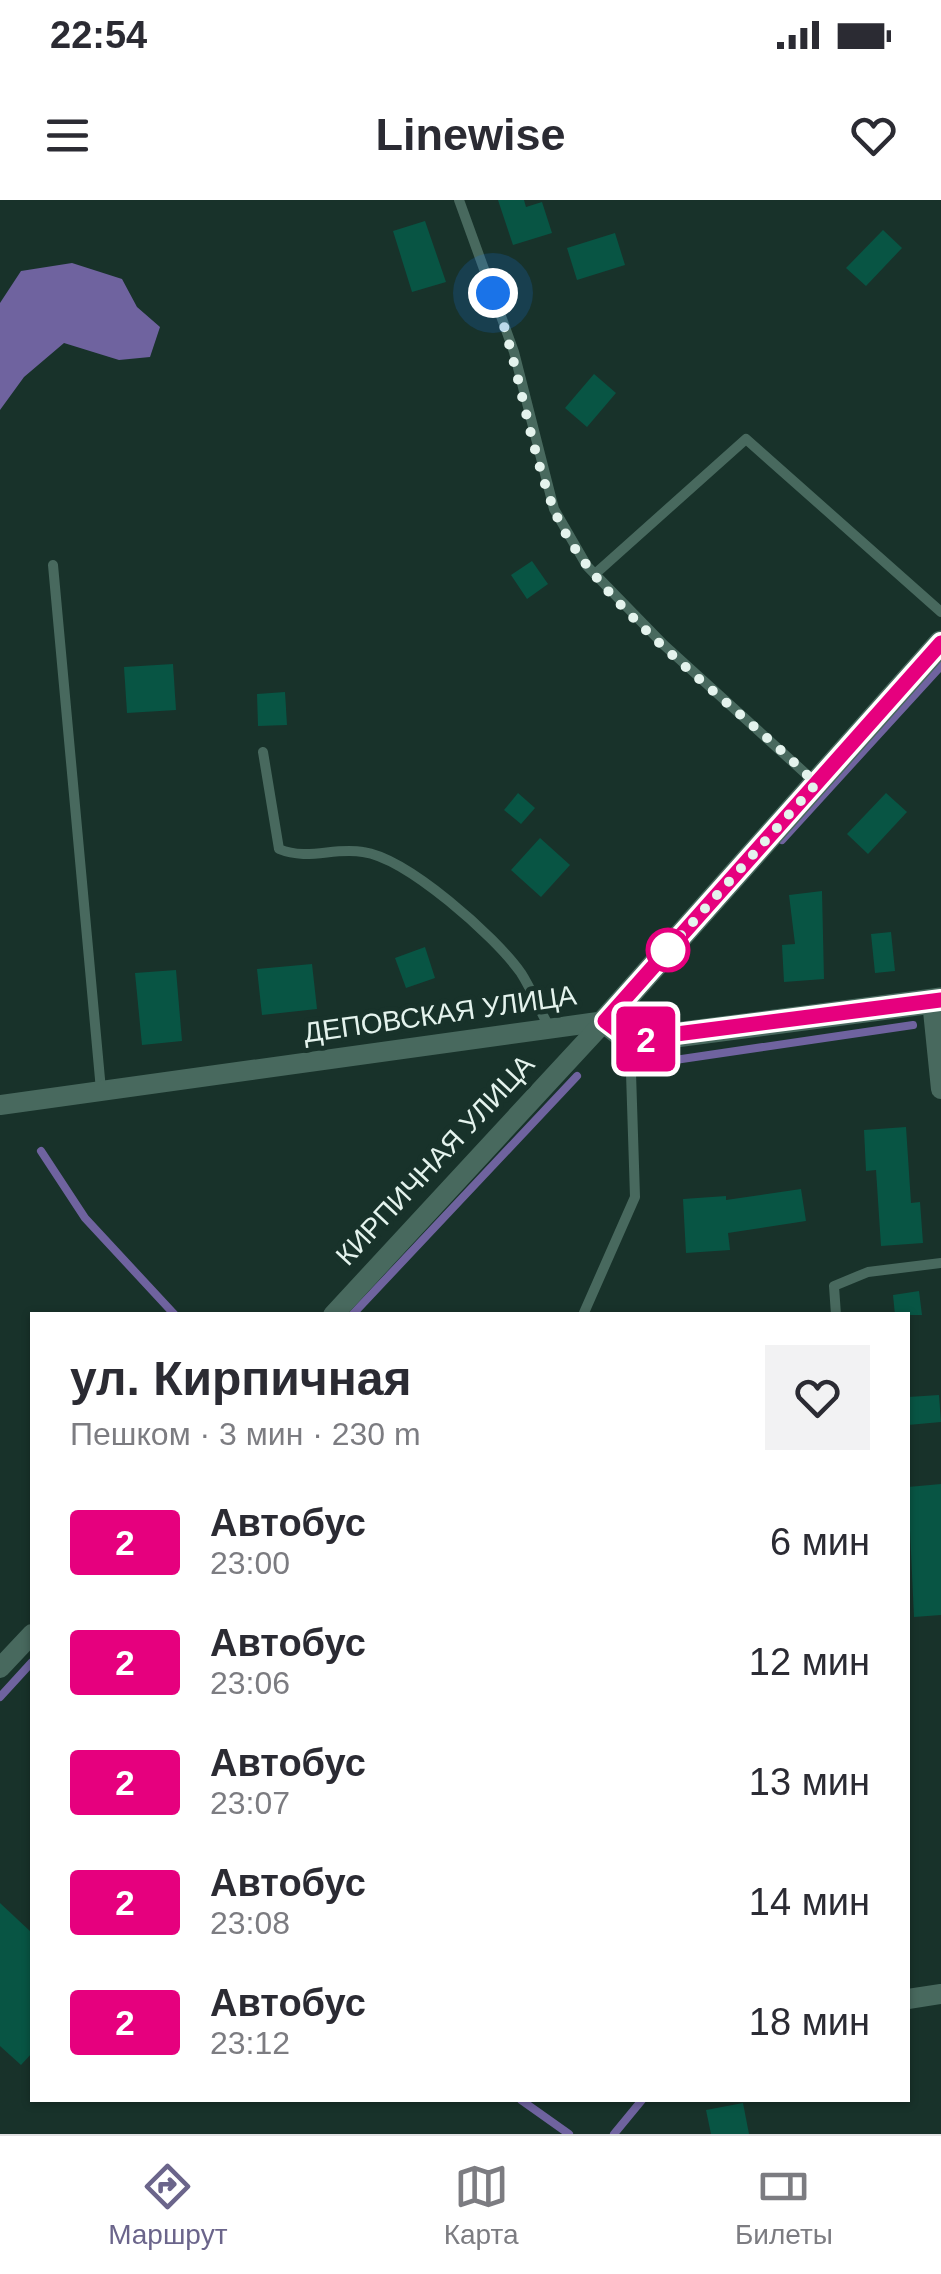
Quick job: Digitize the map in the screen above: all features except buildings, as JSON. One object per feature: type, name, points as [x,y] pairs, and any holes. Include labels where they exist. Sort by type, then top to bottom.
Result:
[{"type":"street","name":"КИРПИЧНАЯ УЛИЦА","points":[[336,1312],[605,1021],[941,644]]},
{"type":"street","points":[[630,1040],[936,1001],[941,1089]]},
{"type":"street","name":"ДЕПОВСКАЯ УЛИЦА","points":[[0,1105],[605,1021],[630,1040]]},
{"type":"street","points":[[0,1668],[30,1636]]},
{"type":"street","points":[[910,2000],[941,1994]]},
{"type":"lane","points":[[459,200],[514,352],[554,509],[594,574],[816,784]]},
{"type":"lane","points":[[594,574],[746,439],[941,612]]},
{"type":"lane","points":[[53,565],[101,1090]]},
{"type":"lane","points":[[263,752],[278,850],[298,857],[364,852],[398,866],[485,928],[522,975],[552,1029]]},
{"type":"lane","points":[[584,1312],[635,1197],[630,1040]]},
{"type":"lane","points":[[836,1312],[834,1286],[868,1272],[941,1263]]},
{"type":"shaded area","points":[[72,263],[122,279],[137,307],[160,327],[150,357],[119,360],[64,343],[24,377],[0,410],[0,303],[21,271]]},
{"type":"waterway","points":[[782,840],[941,666]]},
{"type":"waterway","points":[[641,1065],[913,1025]]},
{"type":"waterway","points":[[355,1312],[577,1076]]},
{"type":"waterway","points":[[41,1151],[85,1218],[172,1312]]},
{"type":"waterway","points":[[0,1697],[30,1664]]},
{"type":"waterway","points":[[524,2102],[569,2134]]},
{"type":"waterway","points":[[614,2134],[640,2102]]},
{"type":"bus line","name":"2","points":[[941,643],[605,1021],[630,1040],[941,1000]]},
{"type":"route","points":[[493,293],[514,352],[554,509],[587,566],[735,712],[816,784],[668,950]]}]
